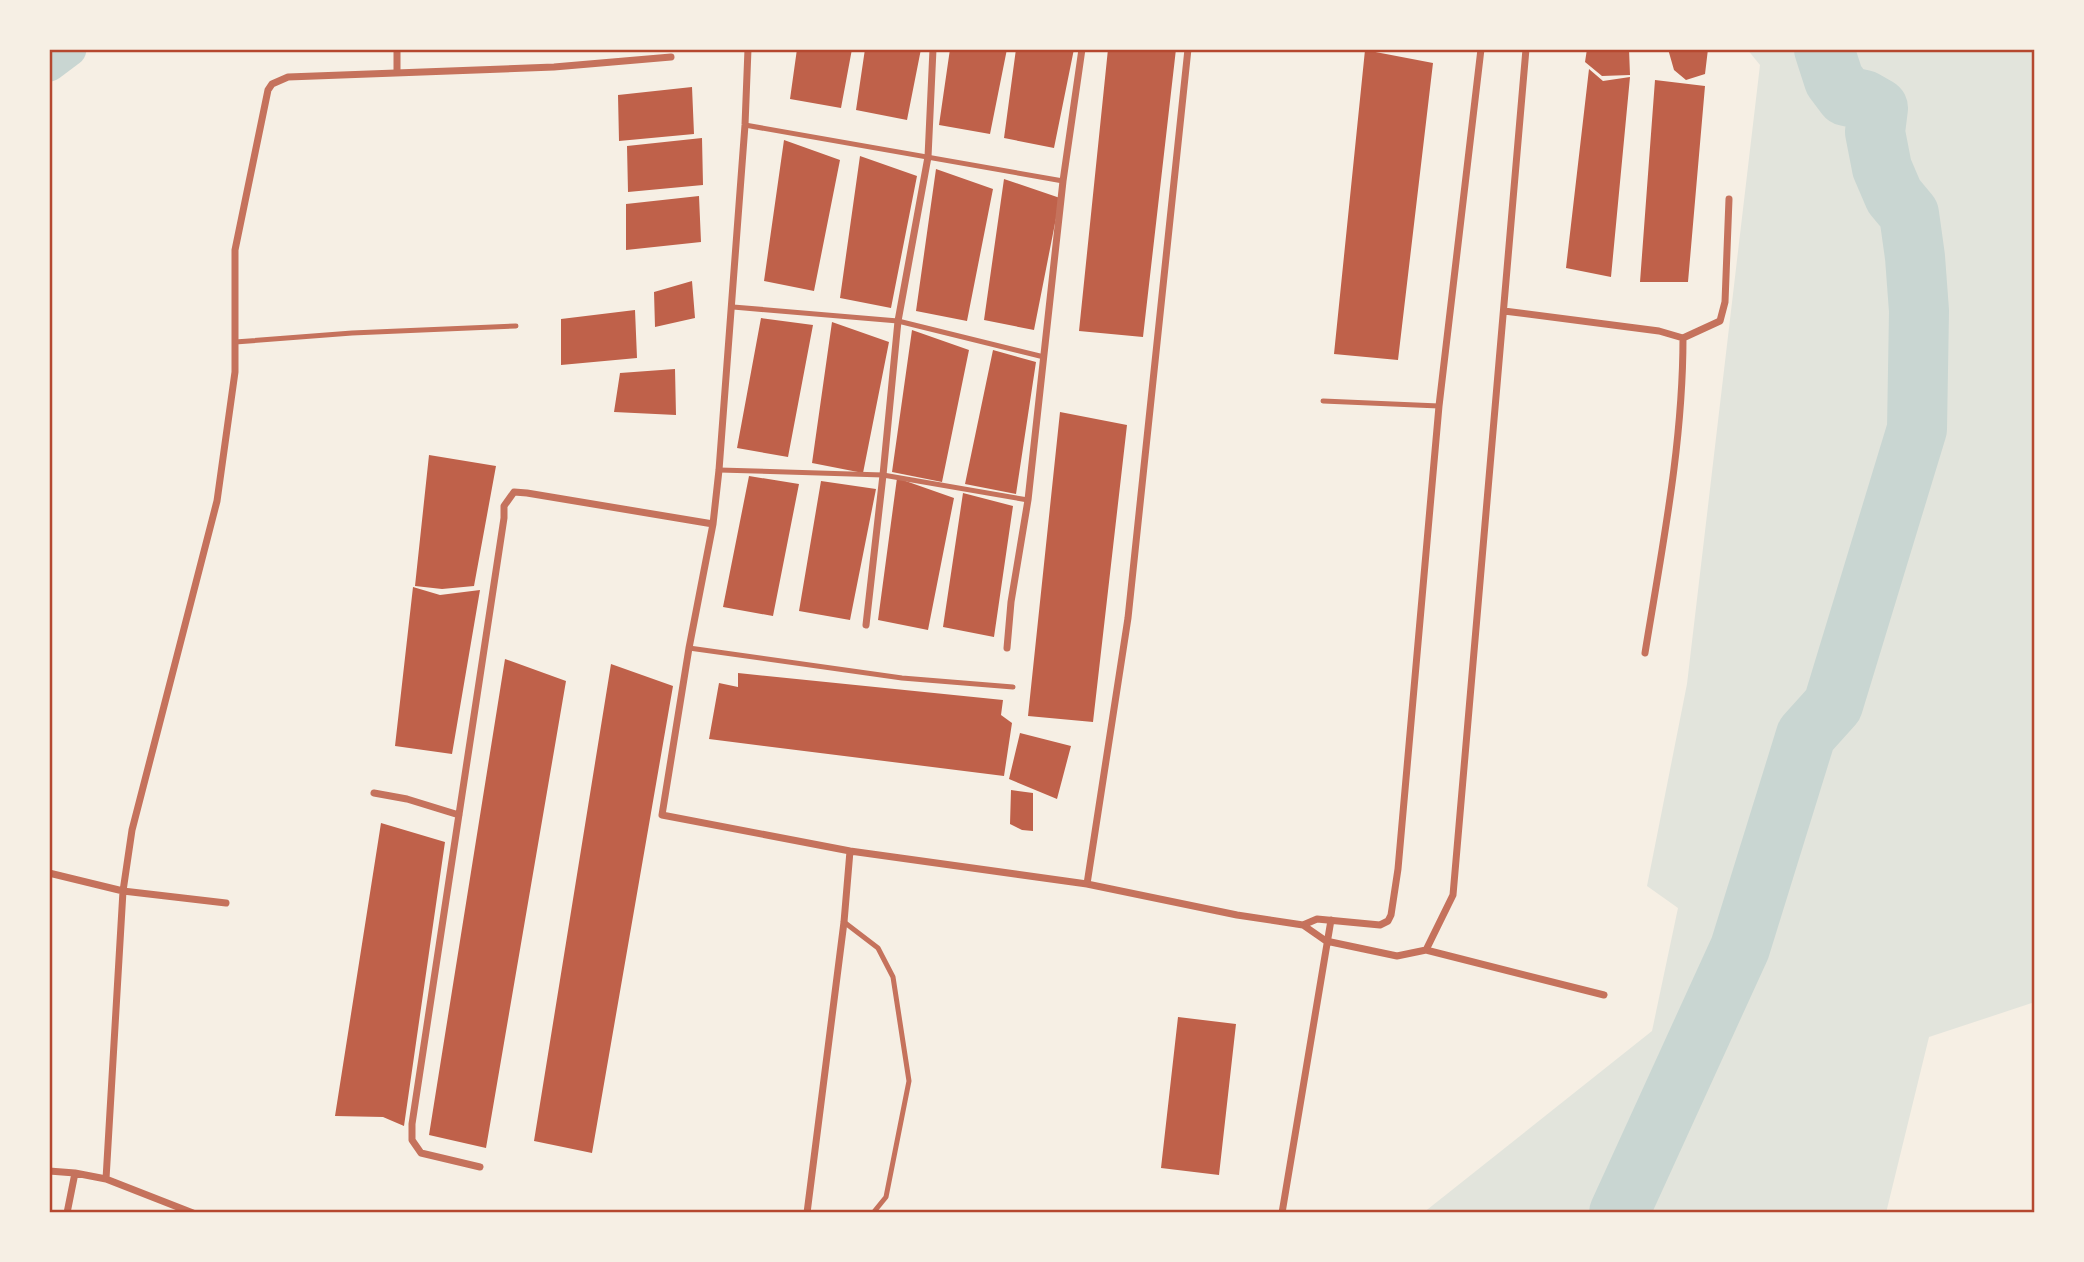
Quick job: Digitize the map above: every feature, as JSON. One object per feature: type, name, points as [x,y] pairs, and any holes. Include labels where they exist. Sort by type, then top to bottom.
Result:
[{"type":"street","points":[[397,49],[397,73]]},
{"type":"street","points":[[748,49],[733,307],[713,524],[662,815],[850,851],[1087,884],[1237,915],[1303,925],[1326,941],[1397,956],[1426,950],[1604,995]]},
{"type":"street","points":[[866,625],[898,321],[928,157],[933,49]]},
{"type":"street","points":[[1007,648],[1011,603],[1028,500],[1063,181],[1082,49]]},
{"type":"street","points":[[1087,884],[1128,618],[1188,49]]},
{"type":"street","points":[[1303,925],[1317,919],[1380,925],[1388,921],[1391,915],[1398,869],[1439,406],[1481,49]]},
{"type":"street","points":[[1426,950],[1453,895],[1526,49]]},
{"type":"street","points":[[106,1179],[123,891],[132,830],[217,501],[235,372],[235,250],[268,90],[272,84],[288,77],[554,67],[671,57]]},
{"type":"street","points":[[1504,312],[1659,331],[1684,338],[1720,321],[1725,302],[1729,199]]},
{"type":"street","points":[[1645,653],[1677,462],[1684,338]]},
{"type":"street","points":[[480,1167],[421,1153],[412,1140],[412,1124],[504,506],[514,492],[527,493],[713,524]]},
{"type":"street","points":[[374,793],[407,799],[459,815]]},
{"type":"street","points":[[807,1213],[844,922],[850,851]]},
{"type":"street","points":[[49,873],[123,891],[226,903]]},
{"type":"street","points":[[1282,1213],[1331,919]]},
{"type":"street","points":[[49,1171],[106,1179],[193,1213]]},
{"type":"street","points":[[67,1213],[75,1173]]},
{"type":"lane","points":[[745,125],[1063,181]]},
{"type":"lane","points":[[733,307],[898,321],[1044,358]]},
{"type":"lane","points":[[235,341],[516,326]]},
{"type":"lane","points":[[1323,401],[1439,406]]},
{"type":"lane","points":[[719,470],[883,475],[1028,500]]},
{"type":"lane","points":[[690,648],[902,678],[1013,687]]},
{"type":"lane","points":[[844,922],[878,948],[893,977],[909,1082],[886,1197],[873,1213]]},
{"type":"shaded area","points":[[1747,49],[2035,49],[2035,1002],[1929,1037],[1886,1213],[1423,1213],[1652,1031],[1678,908],[1647,886],[1687,684],[1760,65]]},
{"type":"building","points":[[797,49],[852,49],[841,108],[790,99]]},
{"type":"building","points":[[865,49],[921,49],[907,120],[856,110]]},
{"type":"building","points":[[950,49],[1007,49],[990,134],[939,125]]},
{"type":"building","points":[[1016,49],[1074,49],[1054,148],[1004,138]]},
{"type":"building","points":[[1108,49],[1176,49],[1143,337],[1079,331]]},
{"type":"building","points":[[1587,49],[1629,49],[1630,75],[1602,76],[1585,62]]},
{"type":"building","points":[[1668,49],[1708,49],[1705,74],[1686,80],[1674,70]]},
{"type":"building","points":[[1365,50],[1433,63],[1398,360],[1334,354]]},
{"type":"building","points":[[1589,69],[1603,81],[1630,77],[1611,277],[1566,268]]},
{"type":"building","points":[[1655,80],[1705,86],[1688,282],[1640,282]]},
{"type":"building","points":[[692,87],[694,134],[619,141],[618,95]]},
{"type":"building","points":[[702,138],[703,185],[628,192],[627,146]]},
{"type":"building","points":[[784,140],[840,160],[814,291],[764,281]]},
{"type":"building","points":[[860,156],[917,176],[891,308],[840,298]]},
{"type":"building","points":[[936,169],[993,189],[967,321],[916,311]]},
{"type":"building","points":[[1004,179],[1060,198],[1034,330],[984,320]]},
{"type":"building","points":[[699,196],[701,242],[626,250],[626,204]]},
{"type":"building","points":[[692,281],[695,318],[655,327],[654,292]]},
{"type":"building","points":[[635,310],[637,358],[561,365],[561,319]]},
{"type":"building","points":[[761,318],[813,325],[788,457],[737,448]]},
{"type":"building","points":[[832,322],[889,342],[863,473],[812,463]]},
{"type":"building","points":[[912,330],[969,350],[942,482],[892,472]]},
{"type":"building","points":[[993,350],[1036,362],[1016,494],[965,484]]},
{"type":"building","points":[[675,369],[676,415],[614,412],[620,373]]},
{"type":"building","points":[[1060,412],[1127,425],[1093,722],[1028,716]]},
{"type":"building","points":[[429,455],[496,466],[474,586],[442,589],[415,586]]},
{"type":"building","points":[[749,476],[799,484],[773,616],[723,607]]},
{"type":"building","points":[[897,478],[954,498],[928,630],[878,620]]},
{"type":"building","points":[[821,481],[876,489],[850,620],[799,611]]},
{"type":"building","points":[[963,493],[1013,506],[994,637],[943,627]]},
{"type":"building","points":[[413,587],[440,595],[480,590],[452,754],[395,746]]},
{"type":"building","points":[[505,659],[566,681],[486,1148],[429,1135]]},
{"type":"building","points":[[611,664],[673,686],[592,1153],[534,1141]]},
{"type":"building","points":[[738,673],[1003,700],[1001,715],[1012,723],[1004,776],[709,739],[719,683],[738,687]]},
{"type":"building","points":[[1020,733],[1071,746],[1057,799],[1009,779]]},
{"type":"building","points":[[1011,790],[1033,793],[1033,831],[1022,830],[1010,824]]},
{"type":"building","points":[[381,823],[445,842],[404,1126],[383,1117],[335,1116]]},
{"type":"building","points":[[1178,1017],[1236,1024],[1219,1175],[1161,1168]]},
{"type":"waterway","points":[[49,64],[69,49]]},
{"type":"waterway","points":[[1619,1213],[1740,948],[1806,735],[1833,705],[1917,429],[1919,311],[1909,214],[1894,196],[1882,168],[1875,132],[1878,108],[1864,100],[1846,96],[1834,80],[1824,49]]}]
